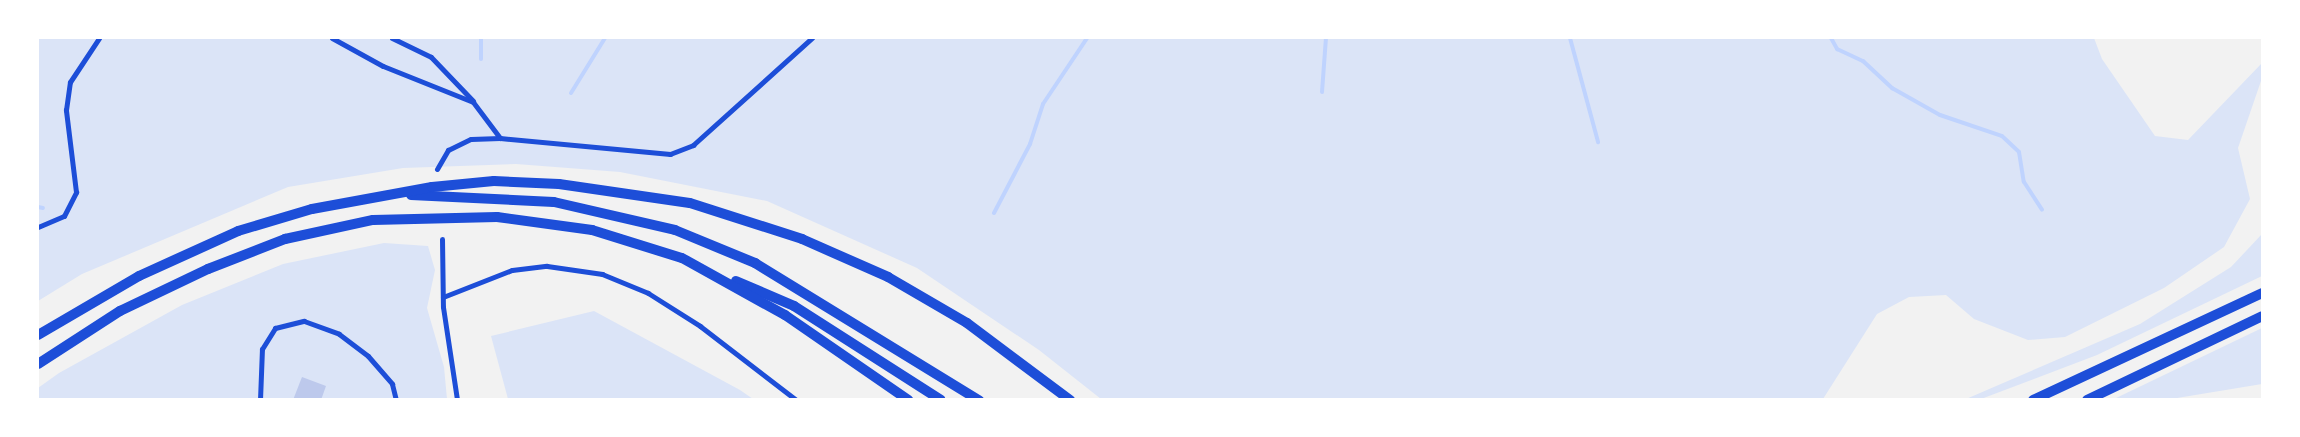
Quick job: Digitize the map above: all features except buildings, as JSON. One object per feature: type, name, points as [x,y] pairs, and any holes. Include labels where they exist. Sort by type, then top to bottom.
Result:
[{"type":"highway","points":[[38,335],[131,280],[238,231],[372,195],[494,181],[568,185],[690,203],[802,239],[888,277],[967,323],[1070,400]]},
{"type":"highway","points":[[372,195],[554,202],[675,230],[762,267],[979,400]]},
{"type":"highway","points":[[38,364],[120,311],[208,269],[285,239],[373,220],[497,216],[592,230],[682,258],[794,306],[941,400]]},
{"type":"highway","points":[[682,258],[785,314],[908,400]]},
{"type":"highway","points":[[2033,400],[2262,293]]},
{"type":"highway","points":[[2087,400],[2262,316]]},
{"type":"street","points":[[38,227],[64,216],[76,192],[66,110],[70,82],[99,38]]},
{"type":"street","points":[[332,38],[383,66],[473,102]]},
{"type":"street","points":[[392,38],[431,56],[473,102],[500,138]]},
{"type":"street","points":[[438,169],[448,150],[471,139],[500,138],[670,154],[693,145],[812,38]]},
{"type":"street","points":[[442,239],[443,298],[457,400]]},
{"type":"street","points":[[443,298],[512,270],[547,266],[602,274],[648,293],[700,326],[796,400]]},
{"type":"street","points":[[260,400],[262,349],[276,328],[304,321],[339,334],[368,356],[392,384],[396,400]]},
{"type":"shaded area","points":[[38,38],[2094,38],[2102,59],[2155,136],[2188,140],[2262,63],[2262,78],[2238,148],[2250,199],[2224,247],[2164,288],[2065,337],[2028,340],[1974,319],[1946,295],[1909,297],[1877,314],[1823,399],[1101,399],[1039,350],[917,268],[767,201],[620,172],[516,164],[403,168],[288,187],[82,274],[38,301]]},
{"type":"shaded area","points":[[2262,234],[2262,276],[2097,355],[1981,399],[1966,399],[2140,324],[2231,267]]},
{"type":"shaded area","points":[[384,243],[428,246],[435,270],[427,308],[444,367],[447,399],[38,400],[38,388],[59,373],[182,305],[283,264]]},
{"type":"shaded area","points":[[594,311],[740,390],[753,399],[508,399],[491,336]]},
{"type":"shaded area","points":[[2262,328],[2262,384],[2171,399],[2114,399]]},
{"type":"waterway","points":[[481,38],[481,59]]},
{"type":"waterway","points":[[571,93],[605,38]]},
{"type":"waterway","points":[[994,213],[1030,144],[1043,104],[1087,38]]},
{"type":"waterway","points":[[1322,92],[1326,38]]},
{"type":"waterway","points":[[1570,38],[1598,142]]},
{"type":"waterway","points":[[1831,38],[1837,49],[1863,61],[1892,88],[1940,115],[2002,136],[2019,152],[2024,182],[2042,210]]},
{"type":"waterway","points":[[38,207],[43,208]]}]
